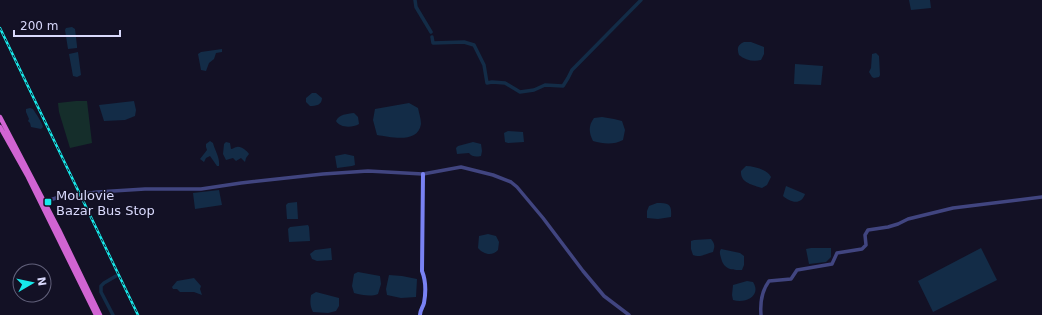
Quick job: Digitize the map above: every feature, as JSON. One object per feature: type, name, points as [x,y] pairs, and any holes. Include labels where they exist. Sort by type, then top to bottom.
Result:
[{"type":"highway","points":[[0,117],[100,315]]},
{"type":"highway","points":[[0,127],[43,203],[96,315]]},
{"type":"main road","points":[[420,315],[420,310],[424,304],[426,285],[422,270],[423,174]]},
{"type":"street","points":[[43,203],[62,197],[97,192],[145,189],[201,189],[323,174],[368,171],[423,174],[461,167],[493,175],[510,182],[517,187],[604,296],[629,315]]},
{"type":"street","points":[[761,315],[760,302],[762,294],[769,281],[791,279],[797,270],[832,264],[837,253],[862,249],[866,245],[865,235],[868,230],[888,227],[953,208],[1042,197]]},
{"type":"green space","points":[[87,101],[92,143],[70,148],[59,112],[58,103]]},
{"type":"water","points":[[909,0],[930,0],[931,8],[911,10]]},
{"type":"water","points":[[72,27],[75,29],[77,48],[68,49],[65,30],[66,28]]},
{"type":"water","points":[[744,42],[751,42],[764,47],[764,54],[761,60],[749,60],[739,55],[738,47]]},
{"type":"water","points":[[222,49],[222,52],[216,53],[214,59],[209,63],[206,71],[201,70],[198,54],[201,52]]},
{"type":"water","points":[[78,52],[81,75],[77,77],[73,76],[69,54]]},
{"type":"water","points":[[876,53],[879,56],[880,75],[879,77],[874,78],[869,72],[871,68],[872,54]]},
{"type":"water","points":[[795,64],[823,66],[821,85],[794,84]]},
{"type":"water","points":[[312,93],[316,93],[322,98],[318,105],[310,106],[306,102],[306,98]]},
{"type":"water","points":[[134,101],[136,110],[135,116],[125,120],[104,121],[99,105]]},
{"type":"water","points":[[409,103],[418,108],[420,118],[421,124],[419,130],[415,134],[403,138],[377,135],[373,120],[375,109]]},
{"type":"water","points":[[26,109],[33,109],[41,123],[43,127],[41,129],[31,127],[26,112]]},
{"type":"water","points":[[354,113],[358,117],[359,124],[350,127],[340,125],[336,121],[341,116]]},
{"type":"water","points":[[602,117],[622,121],[625,130],[623,140],[608,144],[593,141],[590,132],[591,124],[594,118]]},
{"type":"water","points":[[508,131],[523,132],[524,142],[505,142],[504,133]]},
{"type":"water","points":[[210,141],[213,143],[217,154],[219,166],[217,166],[210,156],[206,158],[204,162],[200,159],[207,150],[206,144]]},
{"type":"water","points":[[226,142],[230,143],[231,149],[239,147],[249,154],[245,162],[241,158],[236,161],[233,158],[226,160],[223,154],[224,144]]},
{"type":"water","points":[[473,142],[481,144],[481,156],[477,157],[469,153],[457,154],[456,148],[458,146]]},
{"type":"water","points":[[345,154],[354,156],[355,165],[337,168],[335,156]]},
{"type":"water","points":[[746,166],[767,172],[771,177],[767,185],[762,188],[745,181],[741,175],[741,171]]},
{"type":"water","points":[[786,186],[805,194],[803,198],[795,202],[783,196]]},
{"type":"water","points":[[219,190],[222,205],[195,209],[193,193]]},
{"type":"water","points":[[297,202],[298,219],[287,219],[286,205],[288,203]]},
{"type":"water","points":[[657,203],[669,205],[671,209],[671,217],[658,219],[647,218],[649,206]]},
{"type":"water","points":[[308,225],[310,241],[289,242],[288,229],[290,227]]},
{"type":"water","points":[[488,234],[496,236],[499,242],[498,250],[490,254],[482,252],[478,248],[479,236]]},
{"type":"water","points":[[711,239],[714,245],[713,252],[700,256],[693,255],[691,241]]},
{"type":"water","points":[[331,248],[332,260],[317,261],[312,259],[310,254],[315,250]]},
{"type":"water","points":[[831,248],[831,257],[826,262],[809,264],[806,249]]},
{"type":"water","points":[[981,248],[997,280],[933,312],[918,281]]},
{"type":"water","points":[[721,249],[740,253],[744,256],[744,265],[742,270],[732,269],[724,265],[720,254]]},
{"type":"water","points":[[358,272],[380,276],[381,284],[378,294],[369,296],[354,293],[352,286],[354,274]]},
{"type":"water","points":[[389,275],[417,279],[416,297],[401,298],[387,295],[386,289]]},
{"type":"water","points":[[194,278],[201,286],[200,289],[202,295],[194,292],[180,292],[172,287],[177,281]]},
{"type":"water","points":[[747,281],[753,282],[755,287],[754,295],[747,300],[733,300],[733,285]]},
{"type":"water","points":[[316,292],[339,298],[339,306],[336,311],[328,313],[313,312],[310,304],[311,295]]},
{"type":"waterway","points":[[415,0],[416,7],[431,32]]},
{"type":"waterway","points":[[432,37],[433,43],[464,42],[474,45],[484,65],[487,83],[505,83],[520,92],[534,90],[545,85],[563,86],[572,70],[641,0]]},
{"type":"waterway","points":[[113,315],[101,292],[101,286],[116,276]]},
{"type":"railway","points":[[0,28],[138,315]]},
{"type":"place","name":"Moulovie Bazar Bus Stop","points":[[48,202]]}]
